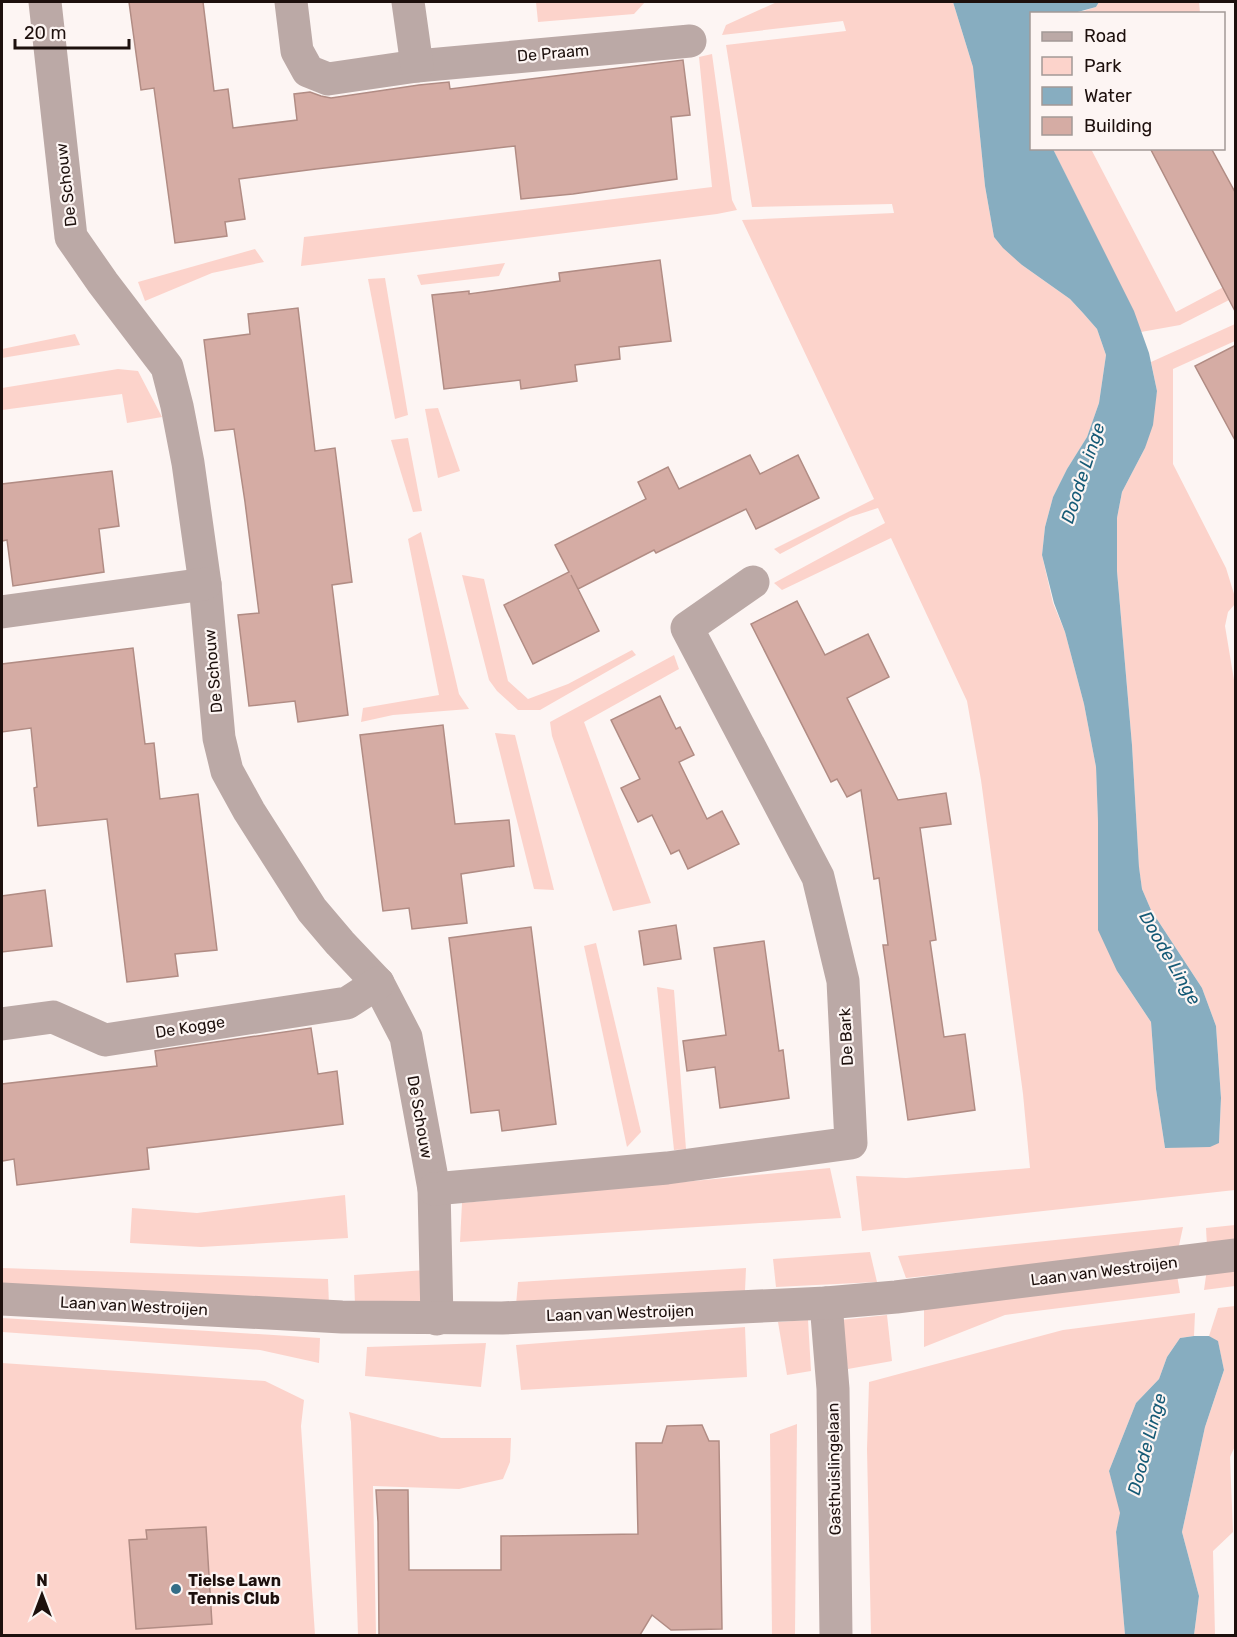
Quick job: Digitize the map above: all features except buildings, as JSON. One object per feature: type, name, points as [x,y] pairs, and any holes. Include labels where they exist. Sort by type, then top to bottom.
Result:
[{"type":"street","name":"De Schouw","points":[[45,2],[71,237],[167,367],[177,406],[188,463],[205,584],[219,738],[227,771],[249,811],[312,910],[378,983],[406,1037],[434,1189],[437,1318]]},
{"type":"street","name":"De Praam","points":[[291,2],[297,51],[308,71],[328,79],[417,66],[690,41]]},
{"type":"street","points":[[408,2],[417,66]]},
{"type":"street","name":"De Bark","points":[[434,1189],[666,1168],[850,1143],[843,981],[818,877],[687,628],[753,582]]},
{"type":"street","points":[[2,612],[205,584]]},
{"type":"street","name":"De Kogge","points":[[2,1024],[52,1017],[105,1040],[347,1003],[378,983]]},
{"type":"street","name":"Laan van Westroijen","points":[[2,1299],[342,1317],[514,1317],[826,1303],[896,1297],[1236,1256]]},
{"type":"street","name":"Gasthuislingelaan","points":[[826,1303],[833,1389],[836,1635]]},
{"type":"green space","points":[[536,2],[645,2],[634,14],[538,22]]},
{"type":"green space","points":[[777,2],[953,2],[973,67],[985,186],[994,237],[1022,265],[1070,299],[1097,329],[1106,355],[1099,403],[1087,437],[1053,497],[1045,527],[1042,555],[1053,603],[1065,632],[1084,704],[1096,767],[1098,822],[1117,971],[1151,1022],[1156,1089],[1165,1148],[1219,1143],[1221,1098],[1216,1026],[1202,988],[1151,910],[1142,889],[1117,571],[1117,518],[1122,492],[1145,448],[1157,391],[1151,362],[1235,324],[1235,341],[1173,369],[1173,464],[1226,568],[1235,604],[1228,612],[1225,626],[1236,707],[1235,1190],[862,1231],[856,1176],[906,1178],[1030,1168],[1023,1094],[981,780],[967,701],[891,538],[782,590],[774,583],[885,523],[878,508],[850,517],[780,554],[774,549],[874,499],[742,220],[894,213],[892,204],[752,207],[726,45],[846,31],[843,21],[722,35],[726,25]]},
{"type":"green space","points":[[1099,2],[1199,2],[1200,12],[1080,12],[1096,7]]},
{"type":"green space","points":[[712,54],[732,200],[737,210],[301,266],[304,237],[712,187],[699,57]]},
{"type":"green space","points":[[1053,150],[1092,150],[1176,312],[1235,281],[1235,297],[1180,325],[1141,332],[1133,311]]},
{"type":"green space","points":[[255,249],[264,262],[212,273],[145,301],[138,282]]},
{"type":"green space","points":[[505,263],[499,276],[421,285],[417,275]]},
{"type":"green space","points":[[385,278],[408,415],[395,419],[368,279]]},
{"type":"green space","points":[[75,334],[80,345],[2,358],[2,349]]},
{"type":"green space","points":[[118,369],[138,371],[162,417],[127,423],[122,394],[2,410],[2,388]]},
{"type":"green space","points":[[438,408],[460,471],[438,478],[425,409]]},
{"type":"green space","points":[[408,438],[422,511],[413,512],[391,440]]},
{"type":"green space","points":[[421,532],[459,694],[469,709],[393,715],[361,722],[363,708],[439,695],[408,539]]},
{"type":"green space","points":[[462,575],[484,579],[508,681],[528,699],[568,684],[632,650],[636,655],[540,710],[518,710],[497,691],[489,680]]},
{"type":"green space","points":[[674,655],[679,669],[584,722],[651,903],[613,911],[552,736],[550,722]]},
{"type":"green space","points":[[495,733],[515,735],[554,890],[534,889]]},
{"type":"green space","points":[[596,943],[641,1132],[627,1147],[584,946]]},
{"type":"green space","points":[[657,987],[674,990],[686,1149],[674,1150]]},
{"type":"green space","points":[[830,1168],[841,1218],[460,1242],[462,1203]]},
{"type":"green space","points":[[345,1195],[348,1238],[201,1247],[130,1243],[132,1208],[197,1213]]},
{"type":"green space","points":[[1235,1225],[1235,1242],[1207,1246],[1206,1228]]},
{"type":"green space","points":[[1183,1227],[1178,1250],[906,1278],[898,1256]]},
{"type":"green space","points":[[870,1252],[877,1282],[776,1287],[773,1259]]},
{"type":"green space","points":[[1235,1267],[1235,1286],[1204,1290],[1207,1269]]},
{"type":"green space","points":[[2,1268],[328,1279],[329,1305],[2,1291]]},
{"type":"green space","points":[[746,1268],[745,1291],[516,1305],[518,1282]]},
{"type":"green space","points":[[426,1270],[425,1305],[355,1305],[354,1275]]},
{"type":"green space","points":[[1177,1275],[1180,1293],[1005,1315],[924,1347],[924,1306]]},
{"type":"green space","points":[[1235,1306],[1236,1444],[1230,1457],[1233,1532],[1213,1551],[1215,1635],[1194,1635],[1199,1596],[1182,1532],[1205,1427],[1224,1370],[1218,1342],[1209,1336],[1218,1308]]},
{"type":"green space","points":[[1195,1313],[1194,1336],[1180,1338],[1167,1357],[1159,1379],[1136,1403],[1109,1471],[1121,1513],[1116,1532],[1125,1635],[871,1635],[867,1449],[869,1382],[1063,1330]]},
{"type":"green space","points":[[887,1315],[892,1361],[848,1369],[840,1320]]},
{"type":"green space","points":[[2,1318],[320,1338],[319,1363],[260,1350],[2,1332]]},
{"type":"green space","points":[[808,1320],[811,1371],[787,1375],[778,1322]]},
{"type":"green space","points":[[745,1327],[747,1377],[521,1390],[516,1345]]},
{"type":"green space","points":[[486,1343],[481,1387],[365,1376],[367,1347]]},
{"type":"green space","points":[[2,1363],[265,1381],[304,1400],[301,1426],[315,1635],[2,1635]]},
{"type":"green space","points":[[349,1412],[441,1438],[511,1438],[510,1462],[503,1479],[459,1489],[373,1486],[376,1635],[358,1635]]},
{"type":"green space","points":[[797,1424],[795,1635],[772,1635],[770,1434]]},
{"type":"water","name":"Doode Linge","points":[[953,2],[1099,2],[1096,7],[1078,12],[1030,12],[1030,150],[1054,150],[1134,311],[1149,353],[1157,391],[1153,425],[1145,448],[1122,492],[1117,518],[1117,571],[1142,889],[1151,910],[1202,988],[1216,1026],[1221,1098],[1219,1143],[1210,1147],[1165,1148],[1156,1089],[1151,1022],[1117,971],[1098,930],[1096,767],[1084,704],[1042,555],[1045,527],[1053,497],[1087,437],[1099,403],[1106,355],[1097,329],[1070,299],[1022,265],[994,237],[985,186],[973,67]]},
{"type":"water","name":"Doode Linge","points":[[1209,1336],[1218,1341],[1224,1370],[1205,1427],[1182,1532],[1199,1596],[1194,1635],[1125,1635],[1116,1532],[1120,1513],[1109,1471],[1136,1403],[1159,1379],[1167,1357],[1180,1338]]},
{"type":"place","name":"Tielse Lawn Tennis Club","points":[[176,1589]]}]
